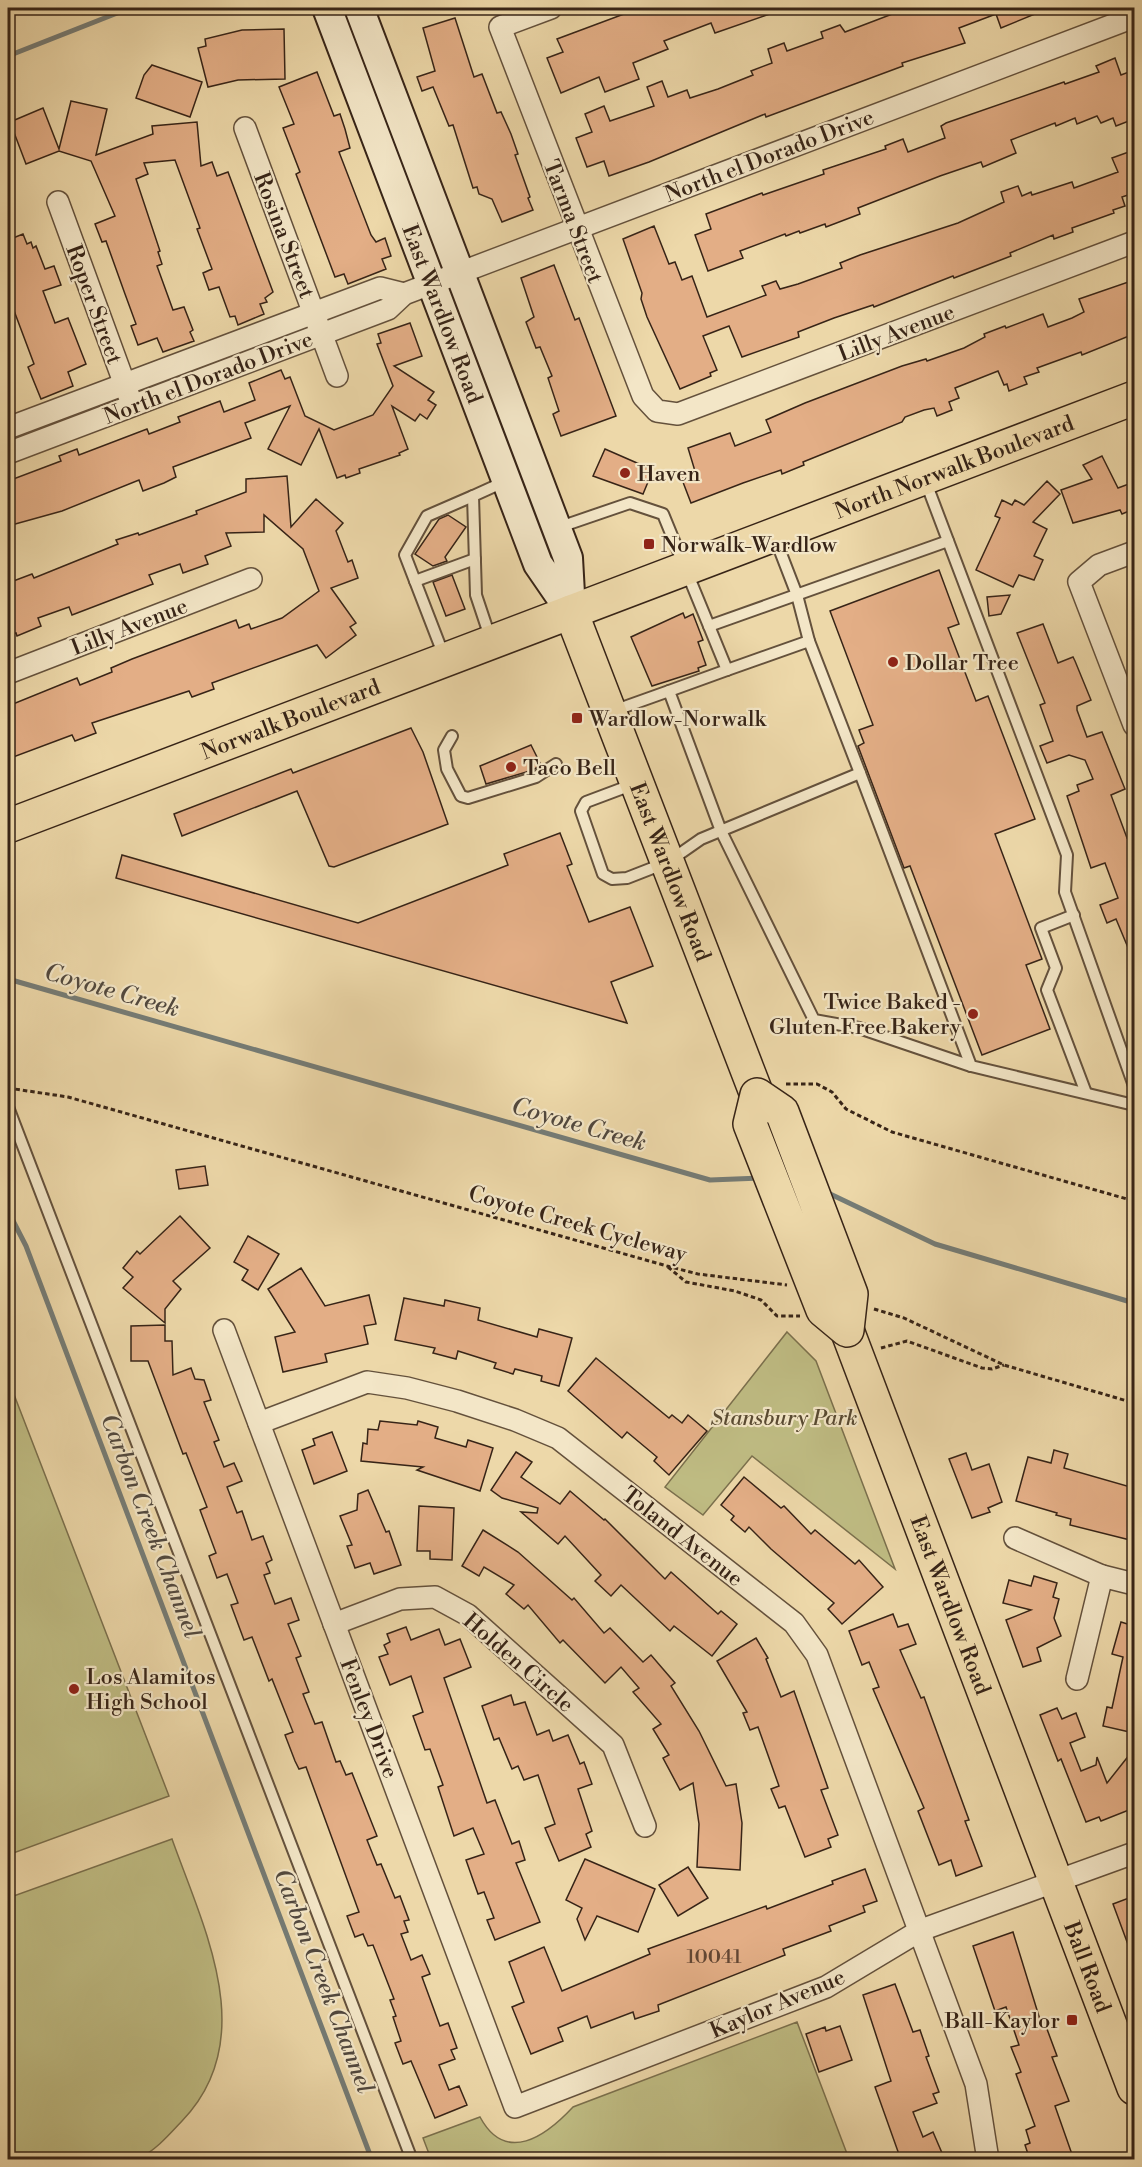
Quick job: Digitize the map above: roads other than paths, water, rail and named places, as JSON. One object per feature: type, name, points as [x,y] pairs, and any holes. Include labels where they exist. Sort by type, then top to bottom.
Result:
[{"type":"main road","name":"East Wardlow Road","points":[[327,8],[538,564],[572,612],[754,1088],[782,1113],[851,1294],[842,1333],[1055,1879]]},
{"type":"main road","name":"East Wardlow Road","points":[[359,8],[568,558],[572,612]]},
{"type":"main road","name":"North Norwalk Boulevard","points":[[572,612],[1134,398]]},
{"type":"main road","name":"Norwalk Boulevard","points":[[8,826],[572,612]]},
{"type":"main road","name":"Ball Road","points":[[1055,1879],[1134,2088]]},
{"type":"street","name":"Tarma Street","points":[[551,8],[500,27],[643,396],[657,411]]},
{"type":"street","name":"North el Dorado Drive","points":[[8,453],[388,309],[404,294],[432,283],[1134,17]]},
{"type":"street","name":"Rosina Street","points":[[244,128],[337,376]]},
{"type":"street","name":"Roper Street","points":[[57,202],[133,405]]},
{"type":"street","name":"Lilly Avenue","points":[[657,411],[678,414],[1134,242]]},
{"type":"street","name":"North el Dorado Drive","points":[[8,428],[380,288],[404,294]]},
{"type":"street","points":[[229,344],[237,366]]},
{"type":"street","points":[[1134,552],[1099,565],[1079,582],[1134,725]]},
{"type":"street","name":"Lilly Avenue","points":[[8,673],[251,579]]},
{"type":"street","name":"Fenley Drive","points":[[224,1330],[516,2107]]},
{"type":"street","name":"Toland Avenue","points":[[259,1423],[367,1382],[407,1388],[515,1420],[558,1438],[794,1623],[817,1655],[921,1930],[976,2084],[988,2160]]},
{"type":"street","points":[[1015,1538],[1102,1576],[1134,1584]]},
{"type":"street","points":[[1077,1679],[1102,1576]]},
{"type":"street","name":"Holden Circle","points":[[334,1624],[400,1599],[423,1597],[435,1597],[468,1615],[613,1745],[645,1826]]},
{"type":"street","name":"Kaylor Avenue","points":[[516,2107],[826,1987],[921,1930],[1055,1879],[1134,1853]]},
{"type":"lane","points":[[924,478],[1067,855],[1065,892],[1134,1086]]},
{"type":"lane","points":[[445,660],[405,555],[427,516],[507,481]]},
{"type":"lane","points":[[473,496],[476,595],[492,642]]},
{"type":"lane","points":[[557,528],[630,503],[663,514],[727,670]]},
{"type":"lane","points":[[774,535],[797,595],[809,641],[971,1066]]},
{"type":"lane","points":[[709,626],[948,541]]},
{"type":"lane","points":[[415,581],[475,559]]},
{"type":"lane","points":[[610,712],[809,641]]},
{"type":"lane","points":[[669,691],[721,831],[814,1020],[858,1028],[971,1066],[1134,1105]]},
{"type":"lane","points":[[452,736],[444,750],[447,769],[461,796],[468,798],[536,777],[556,764]]},
{"type":"lane","points":[[637,782],[586,802],[581,811],[603,874],[612,879],[627,878],[668,862],[701,839],[860,773]]},
{"type":"lane","points":[[1074,915],[1041,928],[1056,968],[1047,990],[1086,1093]]},
{"type":"lane","points":[[8,1107],[412,2160]]},
{"type":"waterway","points":[[8,56],[130,8]]},
{"type":"waterway","name":"Coyote Creek","points":[[8,979],[710,1180],[761,1178]]},
{"type":"waterway","name":"Coyote Creek","points":[[826,1192],[935,1244],[1134,1303]]},
{"type":"waterway","name":"Carbon Creek Channel","points":[[8,1211],[26,1246],[372,2160]]},
{"type":"place","name":"Haven","points":[[625,473]]},
{"type":"place","name":"Norwalk-Wardlow","points":[[649,544]]},
{"type":"place","name":"Dollar Tree","points":[[893,662]]},
{"type":"place","name":"Wardlow-Norwalk","points":[[577,718]]},
{"type":"place","name":"Taco Bell","points":[[511,767]]},
{"type":"place","name":"Twice Baked - Gluten Free Bakery","points":[[973,1014]]},
{"type":"place","name":"Los Alamitos High School","points":[[74,1689]]},
{"type":"place","name":"Ball-Kaylor","points":[[1072,2020]]},
{"type":"park label","name":"Stansbury Park","points":[[784,1417]]}]
